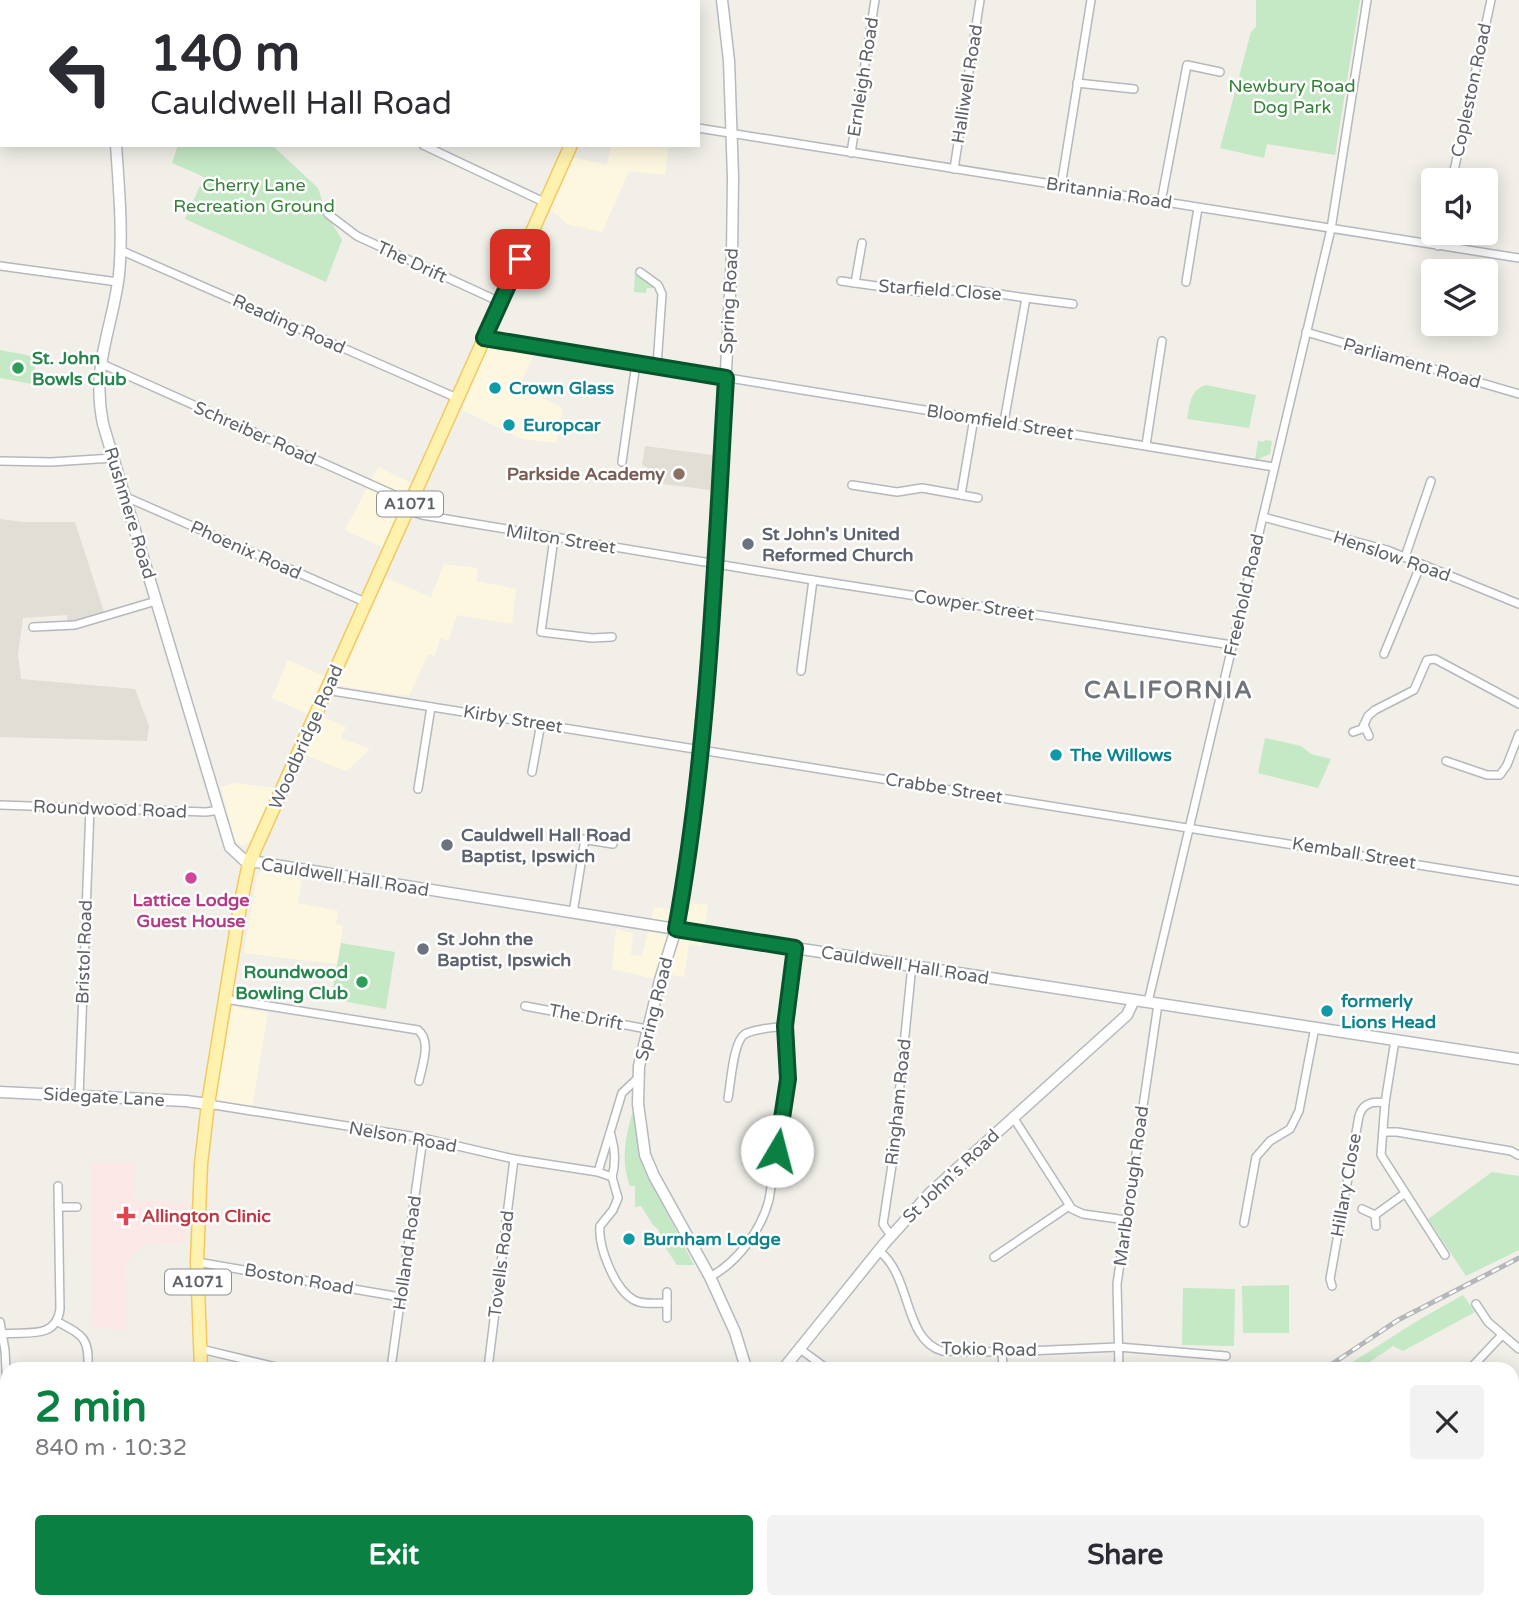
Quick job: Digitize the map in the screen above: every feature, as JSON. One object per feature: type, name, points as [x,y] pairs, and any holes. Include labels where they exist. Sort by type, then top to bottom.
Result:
[{"type":"main road","name":"Woodbridge Road","points":[[201,1362],[197,1262],[199,1195],[208,1104],[249,863],[571,147]]},
{"type":"street","name":"Spring Road","points":[[722,0],[733,134],[732,255],[716,563],[683,893],[676,929],[647,1029],[638,1078],[638,1104],[645,1155],[681,1228],[710,1277],[735,1332],[744,1362]]},
{"type":"street","name":"Ernleigh Road","points":[[851,153],[875,0]]},
{"type":"street","name":"Halliwell Road","points":[[954,169],[980,0]]},
{"type":"street","points":[[1061,186],[1091,0]]},
{"type":"street","name":"Freehold Road","points":[[1153,1003],[1188,826],[1331,229],[1367,0]]},
{"type":"street","name":"Copleston Road","points":[[1455,168],[1491,0]]},
{"type":"street","points":[[1161,202],[1187,65],[1220,72]]},
{"type":"street","points":[[1077,83],[1134,89]]},
{"type":"street","name":"Britannia Road","points":[[700,128],[1519,258]]},
{"type":"street","name":"Rushmere Road","points":[[116,147],[120,250],[118,282],[100,363],[99,403],[113,458],[230,846],[239,857],[249,863]]},
{"type":"street","points":[[427,147],[546,203]]},
{"type":"street","points":[[1186,282],[1198,208]]},
{"type":"street","name":"The Drift","points":[[328,214],[357,236],[500,302]]},
{"type":"street","name":"Starfield Close","points":[[855,283],[862,243]]},
{"type":"street","name":"Reading Road","points":[[120,250],[457,398]]},
{"type":"street","points":[[0,266],[118,282]]},
{"type":"street","points":[[640,272],[658,285],[662,293],[657,366]]},
{"type":"street","name":"Starfield Close","points":[[842,281],[920,292],[974,290],[1073,304]]},
{"type":"street","name":"Starfield Close","points":[[1004,422],[1026,298]]},
{"type":"street","name":"Parliament Road","points":[[1306,332],[1519,394]]},
{"type":"street","name":"Bloomfield Street","points":[[484,338],[1274,467]]},
{"type":"street","points":[[1146,445],[1162,341]]},
{"type":"street","name":"Schreiber Road","points":[[100,363],[409,506]]},
{"type":"street","points":[[622,462],[636,363]]},
{"type":"street","points":[[961,495],[974,418]]},
{"type":"street","points":[[0,461],[51,462],[113,458]]},
{"type":"street","points":[[1405,557],[1431,481]]},
{"type":"street","points":[[852,485],[897,492],[922,488],[978,498]]},
{"type":"street","name":"Phoenix Road","points":[[126,497],[365,602]]},
{"type":"street","name":"Milton Street","points":[[409,506],[422,515],[716,563]]},
{"type":"street","name":"Henslow Road","points":[[1263,517],[1353,539],[1405,557],[1519,604]]},
{"type":"street","points":[[554,538],[541,632],[592,638],[612,637]]},
{"type":"street","name":"Cowper Street","points":[[716,563],[1232,645]]},
{"type":"street","points":[[1384,654],[1421,564]]},
{"type":"street","points":[[802,671],[813,580]]},
{"type":"street","points":[[33,627],[75,625],[156,601]]},
{"type":"street","points":[[1353,732],[1362,729],[1368,716],[1375,710],[1414,690],[1427,660],[1435,659],[1519,704]]},
{"type":"street","name":"Kirby Street","points":[[326,690],[699,748]]},
{"type":"street","points":[[418,789],[431,706]]},
{"type":"street","points":[[532,772],[541,723]]},
{"type":"street","points":[[1364,725],[1369,736]]},
{"type":"street","points":[[1446,761],[1487,775],[1500,775],[1507,765],[1519,734]]},
{"type":"street","name":"Crabbe Street","points":[[699,748],[1188,826]]},
{"type":"street","name":"Roundwood Road","points":[[0,805],[206,812],[220,810]]},
{"type":"street","name":"Bristol Road","points":[[79,1096],[90,808]]},
{"type":"street","name":"Kemball Street","points":[[1188,826],[1519,881]]},
{"type":"street","points":[[556,835],[613,844]]},
{"type":"street","points":[[573,913],[585,839]]},
{"type":"street","name":"Cauldwell Hall Road","points":[[249,863],[1519,1059]]},
{"type":"street","points":[[710,1277],[721,1271],[739,1252],[756,1231],[767,1208],[788,1079],[785,1026],[795,948]]},
{"type":"street","name":"Ringham Road","points":[[891,1236],[883,1224],[892,1165],[912,965]]},
{"type":"street","points":[[225,999],[418,1030],[425,1039],[419,1082]]},
{"type":"street","name":"St John's Road","points":[[789,1362],[891,1236],[940,1184],[1126,1015],[1134,1000]]},
{"type":"street","name":"Marlborough Road","points":[[1119,1362],[1116,1289],[1153,1003]]},
{"type":"street","name":"The Drift","points":[[525,1006],[647,1029]]},
{"type":"street","points":[[728,1098],[735,1049],[740,1038],[749,1032],[785,1026]]},
{"type":"street","points":[[1244,1223],[1256,1157],[1270,1140],[1290,1129],[1297,1118],[1315,1027]]},
{"type":"street","points":[[1395,1040],[1385,1103],[1382,1160],[1444,1255]]},
{"type":"street","points":[[598,1172],[622,1093],[638,1078]]},
{"type":"street","name":"Sidegate Lane","points":[[0,1092],[208,1104]]},
{"type":"street","name":"Hillary Close","points":[[1332,1286],[1329,1279],[1359,1116],[1368,1104],[1385,1103]]},
{"type":"street","name":"Nelson Road","points":[[208,1104],[423,1138],[514,1159],[598,1172],[612,1177]]},
{"type":"street","points":[[1013,1117],[1069,1206],[1083,1214],[1126,1220]]},
{"type":"street","points":[[1384,1132],[1511,1151],[1518,1155]]},
{"type":"street","points":[[610,1135],[614,1144],[615,1167],[612,1177],[618,1198],[613,1210],[600,1226],[601,1248],[618,1284],[630,1297],[642,1302],[667,1303]]},
{"type":"street","name":"Holland Road","points":[[392,1362],[423,1138]]},
{"type":"street","name":"Tovells Road","points":[[489,1362],[514,1159]]},
{"type":"street","points":[[3,1334],[44,1331],[51,1329],[58,1322],[58,1186]]},
{"type":"street","points":[[1375,1215],[1404,1194]]},
{"type":"street","points":[[994,1258],[1069,1206]]},
{"type":"street","points":[[58,1207],[77,1207]]},
{"type":"street","points":[[1362,1209],[1375,1215]]},
{"type":"street","points":[[1375,1215],[1376,1226]]},
{"type":"street","name":"Tokio Road","points":[[879,1251],[894,1265],[912,1317],[925,1343],[942,1351],[1002,1352],[1118,1347],[1226,1356]]},
{"type":"street","name":"Boston Road","points":[[197,1262],[401,1297]]},
{"type":"street","points":[[667,1292],[667,1318]]},
{"type":"street","points":[[1476,1304],[1502,1335],[1519,1349]]},
{"type":"street","points":[[0,1322],[5,1362]]},
{"type":"street","points":[[58,1322],[83,1336],[89,1349],[88,1362]]},
{"type":"street","points":[[1477,1362],[1502,1335]]},
{"type":"street","points":[[201,1349],[255,1362]]},
{"type":"street","points":[[800,1349],[818,1362]]},
{"type":"street","points":[[1002,1352],[1003,1362]]},
{"type":"shaded area","points":[[611,147],[669,147],[665,175],[629,171],[602,232],[567,224],[552,211],[543,209],[567,156],[607,165]]},
{"type":"shaded area","points":[[487,347],[534,354],[519,387],[563,408],[556,443],[522,439],[462,410]]},
{"type":"shaded area","name":"Parkside Academy","points":[[645,446],[713,455],[711,490],[645,482],[647,467],[642,465]]},
{"type":"shaded area","points":[[378,467],[411,483],[382,547],[345,530]]},
{"type":"shaded area","points":[[0,519],[75,522],[105,615],[67,624],[67,615],[23,618],[18,654],[21,679],[135,689],[149,726],[147,741],[0,737]]},
{"type":"shaded area","points":[[444,564],[478,568],[476,581],[516,589],[512,624],[457,615],[448,641],[440,638],[435,656],[428,654],[409,696],[338,686],[382,576],[431,597]]},
{"type":"shaded area","points":[[288,660],[331,679],[315,714],[346,727],[341,738],[370,749],[347,771],[298,753],[314,717],[272,698]]},
{"type":"shaded area","points":[[235,783],[275,788],[251,840],[244,846],[235,840],[221,787]]},
{"type":"shaded area","points":[[261,871],[302,877],[298,903],[338,911],[336,924],[343,926],[337,964],[244,953],[257,876]]},
{"type":"shaded area","points":[[679,902],[708,905],[702,946],[689,944],[684,977],[665,974],[663,981],[612,969],[616,929],[633,933],[631,955],[642,956],[654,907],[678,911]]},
{"type":"shaded area","points":[[226,1005],[268,1013],[252,1107],[212,1101]]},
{"type":"shaded area","points":[[91,1163],[135,1163],[133,1200],[187,1203],[185,1243],[144,1245],[125,1262],[126,1330],[94,1328]]},
{"type":"green space","name":"Newbury Road Dog Park","points":[[1256,0],[1360,0],[1335,155],[1267,144],[1264,158],[1220,148],[1251,32],[1256,27]]},
{"type":"green space","name":"Cherry Lane Recreation Ground","points":[[177,147],[274,147],[318,188],[326,213],[342,240],[326,282],[185,219],[204,177],[172,163]]},
{"type":"green space","points":[[635,274],[654,288],[647,288],[646,293],[634,292]]},
{"type":"green space","name":"St. John Bowls Club","points":[[0,350],[37,357],[32,384],[0,378]]},
{"type":"green space","points":[[1206,385],[1256,395],[1249,428],[1187,419],[1194,394]]},
{"type":"green space","points":[[1258,441],[1272,441],[1270,454],[1256,460]]},
{"type":"green space","points":[[1265,738],[1301,746],[1311,754],[1331,759],[1318,788],[1258,773]]},
{"type":"green space","name":"Roundwood Bowling Club","points":[[341,943],[395,952],[386,1009],[331,999]]},
{"type":"green space","points":[[634,1108],[643,1167],[694,1265],[677,1265],[665,1247],[658,1229],[641,1206],[635,1207],[635,1186],[630,1186],[625,1166],[627,1137]]},
{"type":"green space","points":[[1492,1172],[1519,1176],[1519,1250],[1466,1276],[1428,1219]]},
{"type":"green space","points":[[1289,1285],[1289,1333],[1243,1333],[1242,1286]]},
{"type":"green space","points":[[1183,1288],[1235,1289],[1234,1346],[1182,1345]]},
{"type":"green space","points":[[1463,1295],[1475,1312],[1403,1351],[1393,1346],[1370,1362],[1352,1362]]},
{"type":"railway","points":[[1335,1362],[1398,1320],[1519,1258]]},
{"type":"place","name":"St. John Bowls Club","points":[[18,368]]},
{"type":"place","name":"Crown Glass","points":[[495,388]]},
{"type":"place","name":"Europcar","points":[[509,425]]},
{"type":"place","name":"Parkside Academy","points":[[679,474]]},
{"type":"place","name":"St John's United Reformed Church","points":[[748,544]]},
{"type":"place","name":"The Willows","points":[[1056,755]]},
{"type":"place","name":"Cauldwell Hall Road Baptist, Ipswich","points":[[447,845]]},
{"type":"place","name":"Lattice Lodge Guest House","points":[[191,878]]},
{"type":"place","name":"St John the Baptist, Ipswich","points":[[423,949]]},
{"type":"place","name":"Roundwood Bowling Club","points":[[362,982]]},
{"type":"place","name":"formerly Lions Head","points":[[1327,1011]]},
{"type":"place","name":"Allington Clinic","points":[[126,1216]]},
{"type":"place","name":"Burnham Lodge","points":[[629,1239]]},
{"type":"district","name":"CALIFORNIA","points":[[1169,690]]},
{"type":"route","points":[[520,259],[484,338],[726,378],[716,563],[692,818],[676,929],[795,948],[785,1026],[788,1079],[777,1151]]}]
